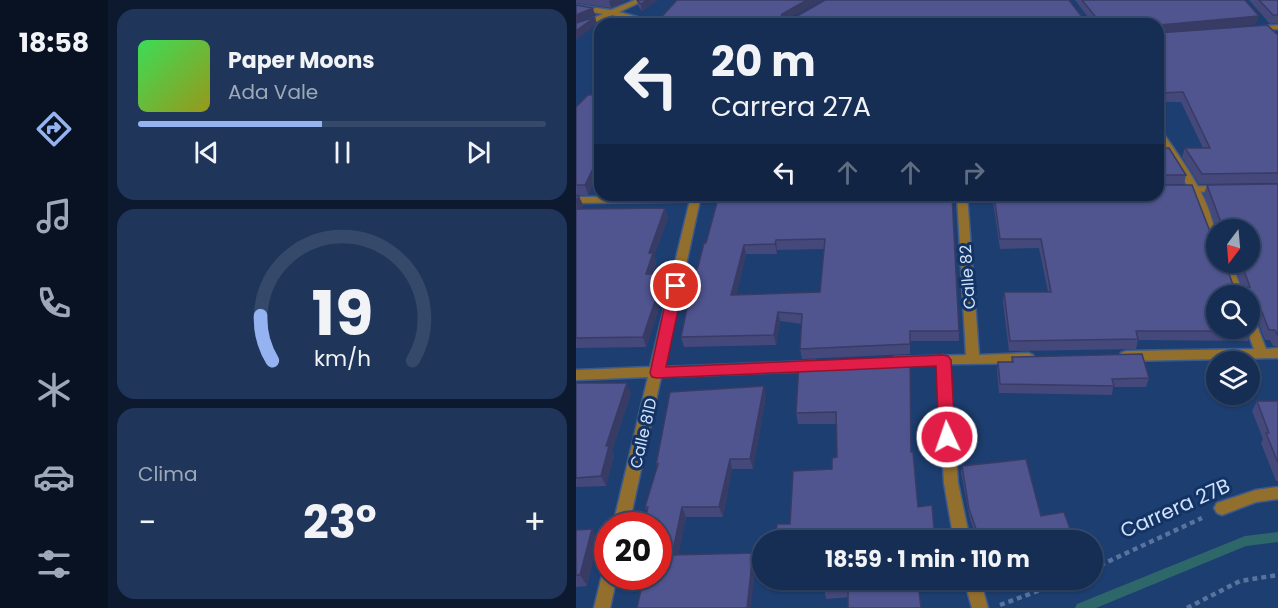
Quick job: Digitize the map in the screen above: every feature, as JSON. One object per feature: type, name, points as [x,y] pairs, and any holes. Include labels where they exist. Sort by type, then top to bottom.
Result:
[{"type":"street","points":[[601,18],[641,0]]},
{"type":"street","points":[[576,7],[634,18]]},
{"type":"street","points":[[576,28],[594,21]]},
{"type":"street","points":[[1245,30],[1269,28]]},
{"type":"street","points":[[1164,141],[1195,190],[1206,219]]},
{"type":"street","points":[[1164,190],[1230,189]]},
{"type":"street","points":[[576,200],[594,199]]},
{"type":"street","name":"Calle 81D","points":[[624,512],[695,201]]},
{"type":"street","name":"Calle 82","points":[[962,201],[973,359]]},
{"type":"street","points":[[1256,339],[1262,354]]},
{"type":"street","points":[[1112,356],[1278,353]]},
{"type":"street","points":[[884,363],[1042,358]]},
{"type":"street","points":[[943,360],[951,483],[960,530]]},
{"type":"street","points":[[576,375],[824,365]]},
{"type":"street","name":"Carrera 27B","points":[[1222,508],[1256,496],[1278,494]]},
{"type":"street","points":[[602,608],[606,590]]},
{"type":"street","points":[[975,590],[980,608]]},
{"type":"path","name":"Carrera 27B","points":[[1103,564],[1222,508]]},
{"type":"path","points":[[1187,608],[1240,581],[1278,575]]},
{"type":"path","points":[[989,608],[1039,590]]},
{"type":"building","points":[[677,0],[807,0],[782,14],[781,17],[794,18],[660,18]]},
{"type":"building","points":[[825,0],[1069,0],[1082,17],[1092,18],[794,18]]},
{"type":"building","points":[[1082,0],[1245,0],[1259,16],[1164,25],[1164,18],[1092,18],[1095,16]]},
{"type":"building","points":[[1259,0],[1278,0],[1278,15],[1273,15]]},
{"type":"building","points":[[576,5],[593,8],[576,15]]},
{"type":"building","points":[[595,17],[576,31],[576,23]]},
{"type":"building","points":[[1267,25],[1278,35],[1278,173],[1202,174],[1185,148],[1210,148],[1183,92],[1164,93],[1164,33]]},
{"type":"building","points":[[594,92],[594,166],[585,185],[576,185],[576,107],[588,95]]},
{"type":"building","points":[[1164,148],[1169,148],[1186,175],[1164,175]]},
{"type":"building","points":[[1278,184],[1278,336],[1275,330],[1269,330],[1260,311],[1260,285],[1249,285],[1245,273],[1260,273],[1260,219],[1220,219],[1207,185]]},
{"type":"building","points":[[1164,185],[1192,185],[1206,221],[1206,273],[1229,273],[1233,285],[1206,285],[1206,331],[1136,331],[1138,339],[1010,341],[1004,292],[1051,292],[1041,239],[1000,239],[995,201],[1164,201]]},
{"type":"building","points":[[717,201],[952,201],[959,331],[910,331],[910,344],[800,349],[802,314],[778,312],[774,335],[681,337],[694,274],[704,243],[706,243]],"holes":[[[825,239],[820,292],[731,295],[744,245],[775,244],[776,240]]]},
{"type":"building","points":[[665,208],[649,253],[653,253],[646,274],[664,274],[643,337],[576,338],[576,209]]},
{"type":"building","points":[[1142,354],[1149,378],[1112,379],[1114,386],[1000,384],[998,362],[1013,362],[1012,357]]},
{"type":"building","points":[[910,357],[911,452],[913,452],[918,507],[932,505],[934,530],[777,530],[777,524],[790,524],[793,471],[832,469],[832,458],[837,457],[836,412],[796,413],[799,362]]},
{"type":"building","points":[[576,383],[627,383],[606,446],[609,446],[601,476],[576,478]]},
{"type":"building","points":[[764,386],[750,459],[730,459],[719,507],[682,507],[672,555],[672,512],[647,512],[648,507],[645,507],[658,464],[656,465],[670,392]]},
{"type":"building","points":[[1260,401],[1278,401],[1278,463],[1266,433],[1269,433],[1258,405]]},
{"type":"building","points":[[1026,459],[1041,516],[1064,512],[1070,530],[976,530],[969,509],[962,466]]},
{"type":"building","points":[[592,529],[580,575],[576,575],[576,530]]},
{"type":"building","points":[[752,553],[747,608],[637,608],[641,590],[672,590],[672,555]]},
{"type":"building","points":[[848,590],[919,590],[921,608],[848,608]]},
{"type":"waterway","points":[[1081,608],[1245,541],[1278,537]]},
{"type":"route","points":[[676,286],[657,373],[943,360],[947,437]]}]
